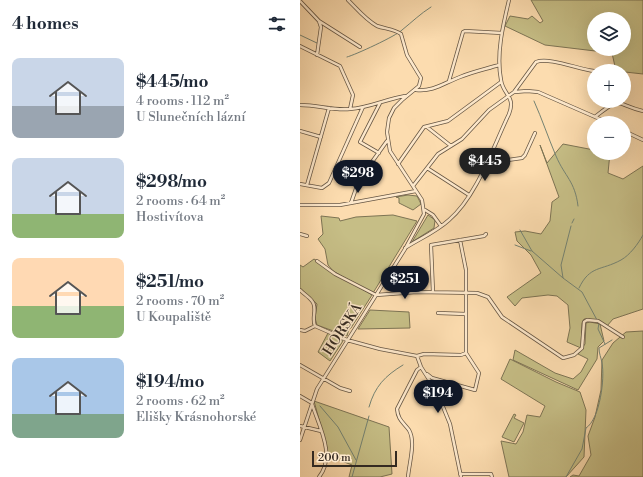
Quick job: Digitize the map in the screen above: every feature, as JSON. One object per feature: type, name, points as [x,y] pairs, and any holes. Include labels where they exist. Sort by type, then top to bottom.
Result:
[{"type":"street","points":[[348,0],[371,22],[383,28],[393,29],[402,34],[406,52],[421,79],[420,85],[398,104],[389,118],[387,141],[390,151],[422,200],[424,210],[433,215],[441,226]]},
{"type":"street","points":[[404,249],[441,226],[459,210],[486,163],[511,109],[510,96],[501,82],[499,65],[502,33],[509,0]]},
{"type":"street","points":[[300,1],[319,20],[360,46]]},
{"type":"street","points":[[317,55],[321,27],[319,20]]},
{"type":"street","points":[[449,81],[463,32],[502,33]]},
{"type":"street","points":[[300,46],[340,66],[353,95],[350,109]]},
{"type":"street","points":[[413,186],[438,154],[465,136],[489,110],[514,92],[536,62],[541,60],[587,70]]},
{"type":"street","points":[[415,90],[423,91],[436,89],[449,81],[499,65]]},
{"type":"street","points":[[398,164],[415,138],[427,126],[448,122],[501,82]]},
{"type":"street","points":[[514,92],[538,92],[596,116],[613,103],[619,102],[628,107],[643,111]]},
{"type":"street","points":[[300,105],[317,105],[329,108],[350,109],[380,103],[407,95]]},
{"type":"street","points":[[392,99],[398,104]]},
{"type":"street","points":[[379,153],[360,142],[380,103]]},
{"type":"street","points":[[300,184],[322,188],[329,183],[363,107]]},
{"type":"street","points":[[307,185],[329,108]]},
{"type":"street","points":[[427,126],[450,146]]},
{"type":"street","points":[[300,131],[321,136]]},
{"type":"street","points":[[486,163],[522,158],[525,155],[535,133]]},
{"type":"street","points":[[631,134],[643,140]]},
{"type":"street","points":[[351,203],[359,180],[387,141]]},
{"type":"street","points":[[426,168],[469,195]]},
{"type":"street","points":[[300,205],[340,205],[416,191]]},
{"type":"street","name":"HORSKÁ","points":[[300,440],[312,403],[323,379],[404,249],[421,220],[424,210]]},
{"type":"street","points":[[300,234],[307,236]]},
{"type":"street","points":[[433,292],[431,245],[484,236],[486,234]]},
{"type":"street","points":[[424,372],[432,378],[475,390],[479,373],[466,353],[466,270],[460,240]]},
{"type":"street","points":[[317,261],[335,274],[376,295],[466,292],[488,296],[502,317],[563,358],[574,355],[580,351],[584,344],[584,322],[587,320],[597,321],[622,336]]},
{"type":"street","points":[[300,290],[313,301],[315,306],[313,322],[315,326],[347,340],[380,349],[417,356],[466,353]]},
{"type":"street","points":[[438,313],[466,314]]},
{"type":"street","points":[[300,330],[305,331],[315,326]]},
{"type":"street","points":[[417,356],[421,367],[437,392],[450,424],[460,475],[491,474],[492,477]]},
{"type":"street","points":[[300,365],[340,388],[350,391]]},
{"type":"street","points":[[408,477],[412,442],[409,431],[400,422],[397,409],[417,370],[421,367]]},
{"type":"street","points":[[300,396],[312,403],[327,456],[325,469],[319,477]]},
{"type":"street","points":[[300,426],[321,432]]},
{"type":"shaded area","points":[[531,0],[643,0],[643,74],[631,73],[631,64],[614,64],[613,56],[631,56],[631,12],[587,12],[587,50],[545,45],[505,26],[510,16],[528,19],[532,16],[540,23],[543,21]]},
{"type":"shaded area","points":[[563,144],[587,149],[587,160],[609,160],[608,173],[623,179],[643,166],[643,309],[613,319],[607,326],[599,320],[584,319],[582,323],[581,348],[567,342],[570,328],[568,305],[557,296],[548,295],[522,298],[515,306],[507,297],[541,273],[531,255],[517,241],[515,232],[525,231],[541,234],[550,221],[552,202],[559,197],[540,145],[547,163]]},
{"type":"shaded area","points":[[408,195],[417,196],[421,204],[413,210],[399,203],[399,198],[396,197]]},
{"type":"shaded area","points":[[393,215],[417,221],[373,293],[334,272],[328,265],[325,249],[318,239],[323,234],[321,216],[339,218],[340,221],[356,217]]},
{"type":"shaded area","points":[[428,215],[435,220],[434,228],[412,242]]},
{"type":"shaded area","points":[[314,259],[372,295],[349,329],[347,336],[317,325],[315,318],[317,304],[300,288],[300,265],[303,267]]},
{"type":"shaded area","points":[[370,310],[409,312],[410,328],[358,329]]},
{"type":"shaded area","points":[[590,322],[600,324],[604,341],[598,347],[597,359],[578,390],[513,360],[515,350],[555,373],[573,379],[581,372],[588,359],[578,354],[585,344],[586,323]]},
{"type":"shaded area","points":[[643,331],[643,477],[570,477],[573,475],[579,476],[591,455],[588,436],[595,417],[601,390],[602,360],[613,343],[626,332]]},
{"type":"shaded area","points":[[328,333],[343,341],[330,361],[318,352]]},
{"type":"shaded area","points":[[510,359],[580,392],[586,410],[584,457],[566,477],[509,477],[501,441],[516,444],[523,432],[527,415],[540,417],[545,406],[501,379]]},
{"type":"shaded area","points":[[314,401],[389,427],[392,474],[380,477],[349,477],[352,465],[329,456]]},
{"type":"shaded area","points":[[514,414],[516,415],[514,418],[524,423],[514,442],[502,437]]},
{"type":"waterway","points":[[347,57],[398,33],[431,7]]},
{"type":"waterway","points":[[300,35],[319,44]]},
{"type":"waterway","points":[[534,101],[559,163],[575,191],[578,206]]},
{"type":"waterway","points":[[572,223],[574,219]]},
{"type":"waterway","points":[[571,226],[561,265],[563,278],[582,292],[597,320]]},
{"type":"waterway","points":[[520,230],[532,251],[563,278]]},
{"type":"waterway","points":[[579,288],[587,275],[621,260],[628,255],[643,235]]},
{"type":"waterway","points":[[515,245],[531,251]]},
{"type":"waterway","points":[[599,323],[598,329],[605,344]]},
{"type":"waterway","points":[[566,477],[582,449],[586,428],[591,423],[598,407],[603,378],[599,348],[612,340]]},
{"type":"waterway","points":[[369,407],[374,393],[382,382],[391,373],[403,365]]},
{"type":"waterway","points":[[320,406],[338,427],[356,460]]},
{"type":"waterway","points":[[352,477],[369,416]]}]
